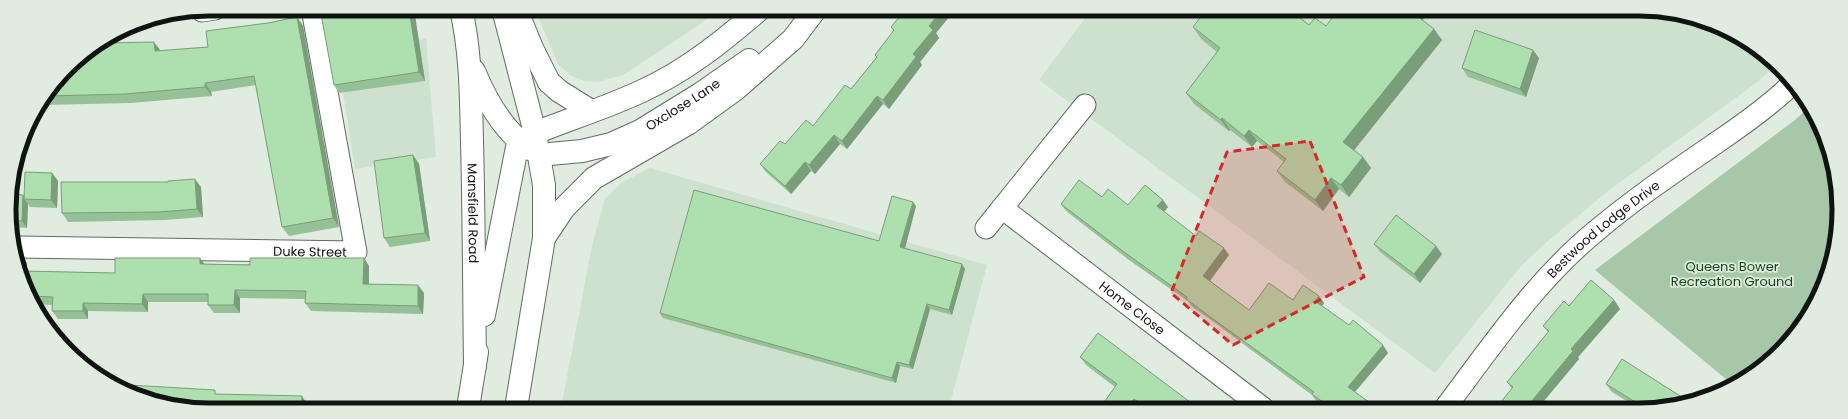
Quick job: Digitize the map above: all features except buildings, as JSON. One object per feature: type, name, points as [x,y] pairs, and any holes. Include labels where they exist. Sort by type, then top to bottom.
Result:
[{"type":"main road","name":"Mansfield Road","points":[[463,16],[467,32],[469,60],[474,215],[475,366]]},
{"type":"main road","name":"Mansfield Road","points":[[469,403],[475,366],[527,137],[503,16]]},
{"type":"main road","points":[[519,16],[548,82],[559,91],[592,111]]},
{"type":"main road","points":[[527,137],[642,91],[674,74],[723,41],[752,16]]},
{"type":"main road","name":"Oxclose Lane","points":[[539,155],[582,152],[611,144],[640,131],[741,67],[798,16]]},
{"type":"main road","points":[[544,238],[564,208],[594,178],[689,123],[736,89],[793,39],[810,16]]},
{"type":"main road","name":"Mansfield Road","points":[[469,60],[485,98],[527,137],[539,155],[544,185],[544,238],[517,403]]},
{"type":"street","name":"Duke Street","points":[[20,248],[356,252],[313,16]]},
{"type":"street","points":[[457,16],[467,32]]},
{"type":"street","name":"Bestwood Lodge Drive","points":[[1449,403],[1522,306],[1567,257],[1601,226],[1742,125],[1788,87]]},
{"type":"street","points":[[986,228],[1085,105]]},
{"type":"street","name":"Home Close","points":[[1002,208],[1256,403]]},
{"type":"highlighted area","points":[[1310,141],[1364,277],[1233,345],[1171,293],[1227,152]]},
{"type":"shaded area","points":[[538,16],[711,16],[623,75],[597,82],[584,81],[570,75],[558,64]]},
{"type":"shaded area","points":[[1087,16],[1651,16],[1689,23],[1713,31],[1746,49],[1771,69],[1756,83],[1608,191],[1549,240],[1521,266],[1435,373],[1039,80]]},
{"type":"shaded area","points":[[426,38],[436,157],[355,169],[343,93],[418,41]]},
{"type":"shaded area","points":[[650,168],[987,265],[950,403],[562,403],[593,241],[605,199],[621,183]]},
{"type":"green space","name":"Queens Bower Recreation Ground","points":[[1805,111],[1822,147],[1828,172],[1832,197],[1832,222],[1822,272],[1806,306],[1784,337],[1756,363],[1728,381],[1595,270],[1795,120]]}]
